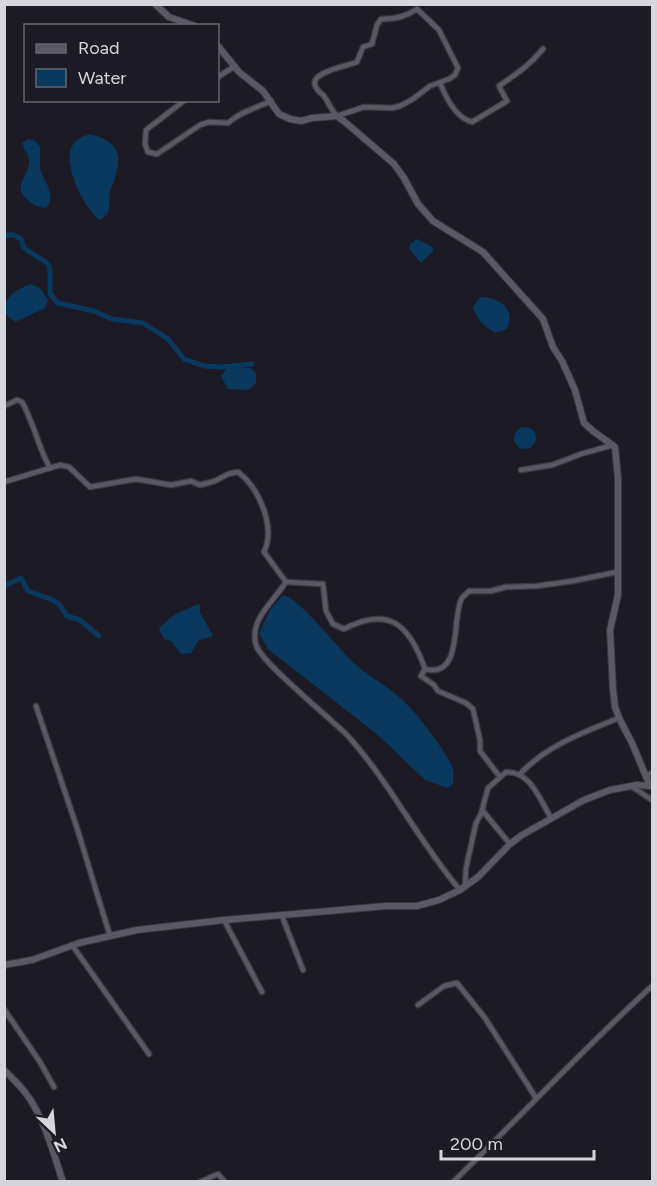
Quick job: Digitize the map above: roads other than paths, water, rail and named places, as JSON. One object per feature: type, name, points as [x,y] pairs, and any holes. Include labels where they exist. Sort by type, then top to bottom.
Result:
[{"type":"street","points":[[155,4],[169,17],[189,24]]},
{"type":"street","points":[[4,965],[32,960],[72,945],[137,930],[386,906],[417,906],[440,900],[463,888],[484,872],[510,844],[584,800],[610,790],[631,786],[651,786],[649,775],[619,718],[613,689],[610,630],[618,595],[618,478],[615,447],[584,423],[575,390],[553,347],[543,319],[483,252],[433,221],[418,204],[394,164],[337,116],[314,83],[315,78],[322,73],[357,62],[363,47],[372,44],[381,19],[393,20],[406,16],[414,7],[439,30],[458,68],[455,75],[430,86],[414,99],[400,106],[364,107],[337,116],[301,121],[279,114],[263,91],[238,72],[219,47]]},
{"type":"street","points":[[440,83],[456,111],[472,122],[507,101],[499,86],[524,70],[543,49]]},
{"type":"street","points":[[219,76],[235,66]]},
{"type":"street","points":[[182,102],[146,130],[145,144],[148,152],[157,154],[200,125],[209,122],[228,123],[239,113],[270,101]]},
{"type":"street","points":[[4,406],[17,400],[22,402],[50,468]]},
{"type":"street","points":[[521,470],[552,465],[613,445]]},
{"type":"street","points":[[4,482],[60,465],[69,467],[90,487],[136,479],[171,485],[191,481],[200,485],[238,472],[247,478],[268,520],[269,543],[264,552],[286,582]]},
{"type":"street","points":[[424,669],[440,670],[449,657],[455,643],[461,599],[469,591],[564,583],[617,572]]},
{"type":"street","points":[[286,582],[323,584],[326,611],[333,624],[344,629],[374,618],[390,620],[400,625],[418,649],[424,669],[421,676],[434,685],[438,691],[466,703],[473,709],[480,740],[480,751],[500,777]]},
{"type":"street","points":[[286,582],[255,624],[256,646],[271,665],[347,735],[380,777],[444,871],[463,888]]},
{"type":"street","points":[[36,706],[110,936]]},
{"type":"street","points":[[520,774],[532,762],[557,745],[619,718]]},
{"type":"street","points":[[463,888],[476,823],[483,810],[488,788],[506,772],[517,772],[528,780],[551,818]]},
{"type":"street","points":[[631,786],[652,800]]},
{"type":"street","points":[[483,810],[510,844]]},
{"type":"street","points":[[282,916],[303,970]]},
{"type":"street","points":[[224,920],[262,992]]},
{"type":"street","points":[[72,945],[149,1054]]},
{"type":"street","points":[[418,1005],[444,986],[457,983],[485,1018],[536,1098]]},
{"type":"street","points":[[453,1182],[652,986]]},
{"type":"street","points":[[4,1009],[54,1087]]},
{"type":"street","points":[[4,1070],[26,1093],[43,1123],[63,1182]]},
{"type":"street","points":[[200,1182],[218,1174],[225,1182]]},
{"type":"water","points":[[89,134],[111,144],[118,154],[118,169],[110,191],[109,208],[107,214],[100,220],[82,197],[70,166],[71,148],[78,139]]},
{"type":"water","points":[[29,139],[36,142],[40,148],[40,168],[51,198],[46,208],[33,204],[21,191],[29,161],[22,143]]},
{"type":"water","points":[[417,239],[434,250],[421,263],[409,249],[410,244]]},
{"type":"water","points":[[31,284],[40,288],[48,300],[45,308],[15,322],[6,314],[8,298],[16,291]]},
{"type":"water","points":[[480,297],[494,299],[504,306],[509,316],[507,329],[495,333],[481,322],[473,307]]},
{"type":"water","points":[[228,367],[251,368],[256,373],[256,383],[248,390],[228,389],[221,376]]},
{"type":"water","points":[[525,427],[533,430],[536,438],[533,446],[525,449],[517,446],[514,438],[517,430]]},
{"type":"water","points":[[283,595],[308,613],[357,666],[405,702],[436,740],[448,759],[453,771],[453,784],[448,788],[425,780],[378,735],[268,649],[259,633],[270,610]]},
{"type":"water","points":[[198,604],[213,636],[199,640],[191,653],[181,654],[171,641],[164,639],[159,630],[160,627],[174,615]]},
{"type":"waterway","points":[[4,235],[13,235],[21,239],[24,248],[48,265],[50,294],[58,303],[94,311],[112,319],[143,323],[168,339],[184,359],[204,366],[252,364]]},
{"type":"waterway","points":[[4,586],[21,578],[28,591],[53,600],[59,604],[67,616],[80,620],[99,636]]}]
